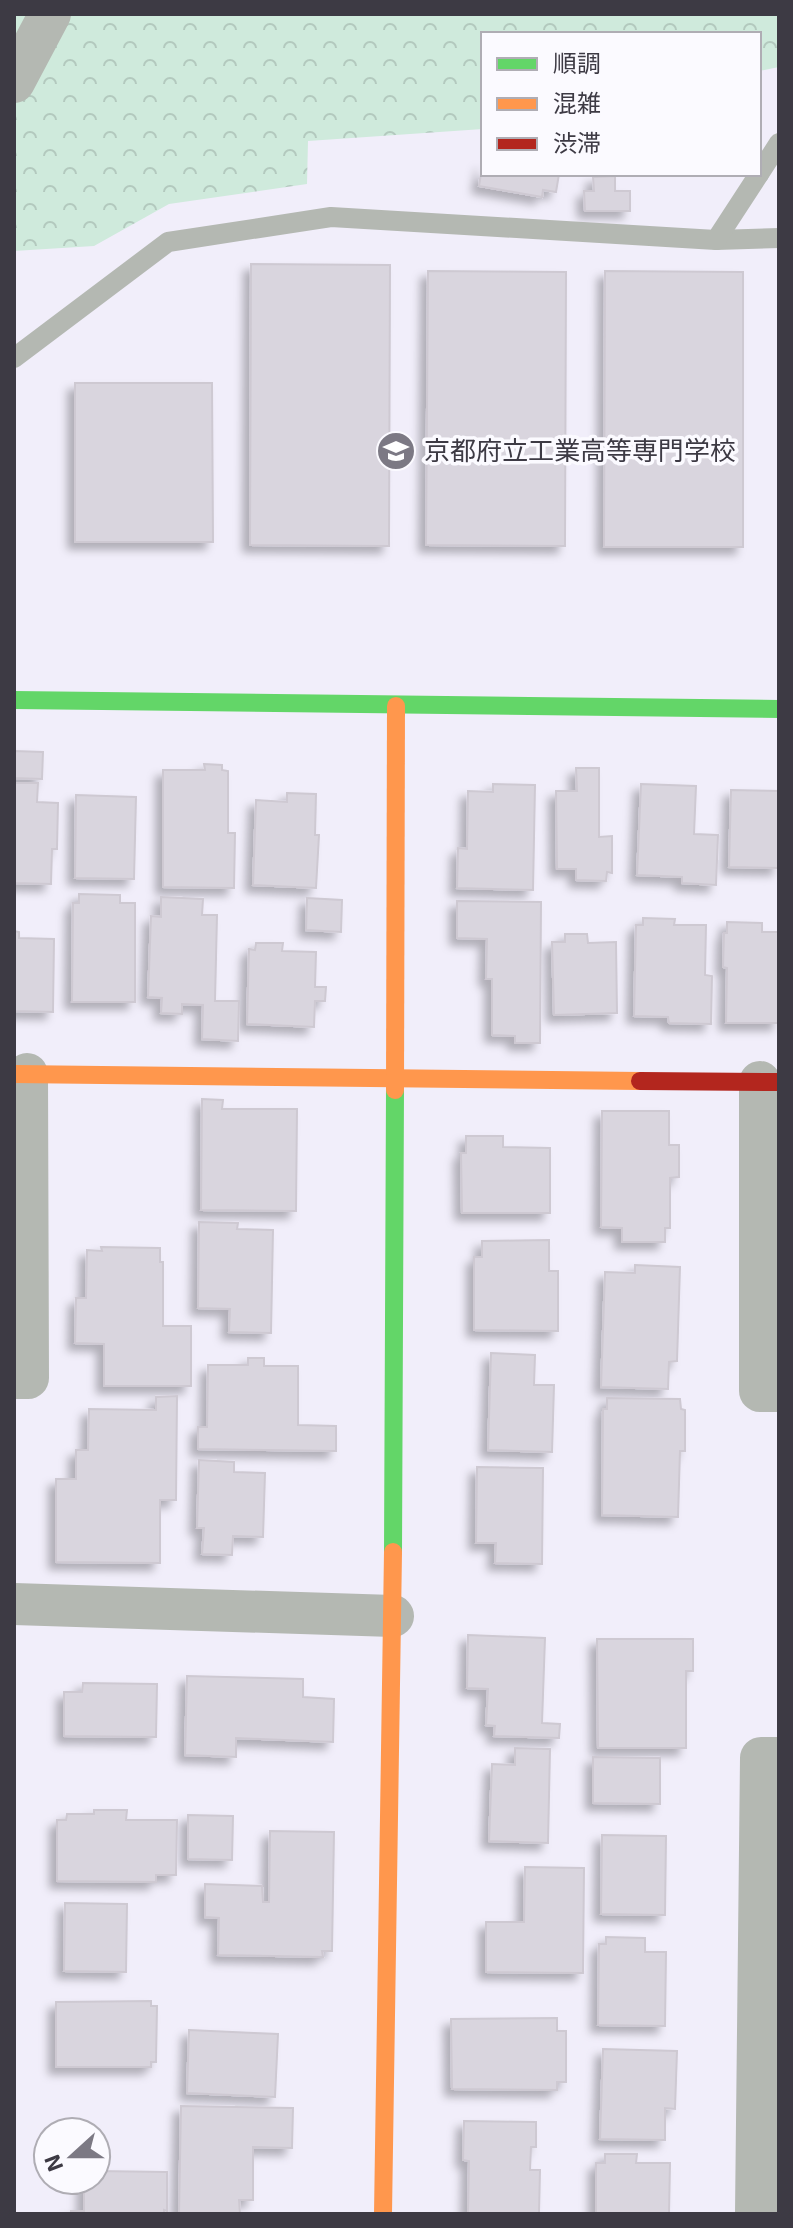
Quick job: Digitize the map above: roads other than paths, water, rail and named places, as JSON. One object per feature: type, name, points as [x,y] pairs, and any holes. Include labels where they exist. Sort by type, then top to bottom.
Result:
[{"type":"street","points":[[14,82],[50,14]]},
{"type":"street","points":[[14,700],[779,709]]},
{"type":"street","points":[[383,2214],[393,1616],[396,706]]},
{"type":"street","points":[[14,1378],[28,1378],[20,1074],[770,1082],[760,1391],[779,1391]]},
{"type":"street","points":[[14,1604],[393,1616]]},
{"type":"street","points":[[756,2214],[761,1758],[779,1758]]},
{"type":"lane","points":[[761,171],[779,143]]},
{"type":"lane","points":[[716,240],[758,176]]},
{"type":"lane","points":[[14,358],[168,242],[331,217],[716,240],[779,238]]},
{"type":"place","name":"京都府立工業高等専門学校","points":[[396,451]]}]
